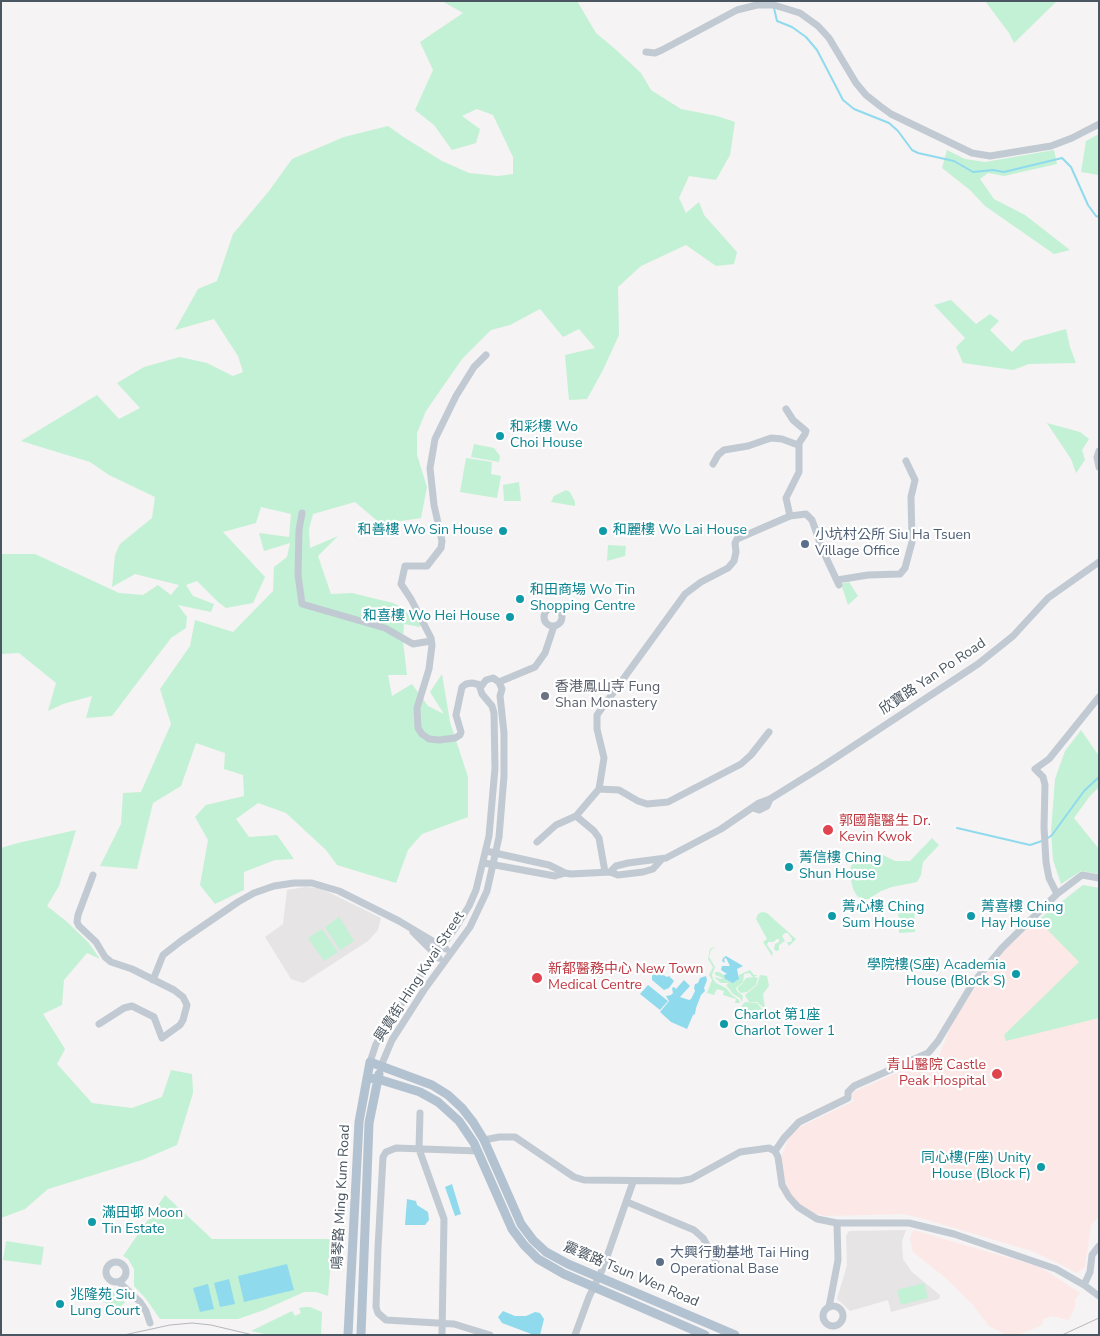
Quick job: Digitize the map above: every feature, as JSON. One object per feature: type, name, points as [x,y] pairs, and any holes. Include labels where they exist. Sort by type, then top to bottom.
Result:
[{"type":"main road","name":"震寰路 Tsun Wen Road","points":[[370,1062],[423,1081],[448,1095],[468,1115],[484,1140],[517,1216],[527,1232],[553,1256],[735,1335]]},
{"type":"main road","name":"鳴琴路 Ming Kum Road","points":[[348,1335],[360,1122],[370,1062]]},
{"type":"main road","name":"鳴琴路 Ming Kum Road","points":[[361,1335],[369,1123],[382,1066]]},
{"type":"main road","name":"震寰路 Tsun Wen Road","points":[[367,1078],[378,1079],[415,1090],[438,1102],[459,1121],[470,1135],[478,1151],[508,1220],[524,1245],[538,1259],[555,1270],[705,1335]]},
{"type":"street","points":[[646,52],[662,50],[737,10],[757,5],[774,5],[800,13],[818,26],[829,38],[856,83],[866,95],[880,106],[972,153],[982,156],[1000,155],[1051,146],[1099,124]]},
{"type":"street","points":[[486,355],[474,367],[456,396],[435,439],[430,468],[434,505],[442,541],[441,548],[427,566],[407,566],[403,571],[401,584],[411,599],[431,641],[432,653],[429,669],[418,708],[418,728],[422,734],[429,739],[439,740],[455,738],[460,735],[461,732],[456,715],[462,687],[472,683],[481,685],[490,678],[499,682],[536,666],[545,653],[554,626]]},
{"type":"street","points":[[786,409],[793,420],[806,431],[799,440],[798,472],[786,498],[790,516]]},
{"type":"street","points":[[713,464],[718,455],[724,450],[748,446],[771,438],[782,439],[798,445]]},
{"type":"street","points":[[1099,451],[1097,457],[1099,467]]},
{"type":"street","points":[[537,842],[556,824],[576,816],[599,789],[604,758],[596,723],[597,715],[685,594],[701,582],[728,568],[734,561],[735,543],[738,539],[790,516],[806,514],[809,516],[838,582],[868,575],[900,574],[905,568],[912,542],[911,497],[915,480],[906,461]]},
{"type":"street","points":[[302,513],[299,530],[298,575],[302,604],[385,628],[413,644],[431,641]]},
{"type":"street","name":"欣寶路 Yan Po Road","points":[[607,872],[616,866],[662,858],[721,830],[753,808],[760,810],[767,806],[770,799],[867,738],[978,664],[1013,636],[1048,598],[1099,562]]},
{"type":"street","name":"興貴街 Hing Kwai Street","points":[[382,1066],[392,1040],[444,962],[470,927],[483,903],[487,891],[494,864],[502,814],[504,733],[500,696],[502,689],[499,682]]},
{"type":"street","name":"興貴街 Hing Kwai Street","points":[[370,1062],[376,1044],[469,906],[476,890],[484,862],[492,813],[495,768],[494,713],[492,706],[480,691],[481,685]]},
{"type":"street","points":[[484,697],[494,700],[500,696]]},
{"type":"street","points":[[1057,894],[1049,878],[1046,862],[1044,840],[1045,785],[1043,777],[1035,769],[1049,759],[1099,697]]},
{"type":"street","points":[[599,789],[619,790],[647,804],[668,802],[741,764],[751,756],[769,732]]},
{"type":"street","points":[[576,816],[599,838],[607,872]]},
{"type":"street","name":"欣寶路 Yan Po Road","points":[[486,851],[549,865],[565,873]]},
{"type":"street","name":"欣寶路 Yan Po Road","points":[[484,862],[556,876],[565,873],[607,872],[618,875],[643,872],[653,868],[662,858]]},
{"type":"street","points":[[93,875],[78,915],[79,926],[96,942],[105,957],[111,962],[132,969],[174,990],[187,1005],[184,1020],[162,1038],[154,1017],[132,1006],[124,1008],[99,1024]]},
{"type":"street","points":[[775,1151],[791,1129],[803,1119],[848,1098],[848,1092],[854,1086],[921,1057],[934,1048],[982,971],[1002,948],[1057,894],[1082,876],[1099,878]]},
{"type":"street","points":[[153,980],[163,955],[238,902],[254,893],[294,882],[312,883],[338,891],[408,926],[451,952]]},
{"type":"street","points":[[408,926],[435,956],[444,962]]},
{"type":"street","points":[[420,1112],[419,1149],[444,1219],[442,1335]]},
{"type":"street","points":[[484,1140],[499,1137],[515,1137],[581,1180],[634,1182],[686,1180],[740,1152],[769,1148],[775,1151],[778,1157],[782,1185],[789,1197],[798,1207],[817,1219],[838,1224],[909,1223],[936,1230],[1045,1264],[1084,1285],[1099,1296]]},
{"type":"street","points":[[478,1151],[391,1149],[386,1152],[383,1157],[376,1307],[378,1313],[386,1320],[442,1322],[464,1326],[490,1335]]},
{"type":"street","points":[[576,1335],[634,1182]]},
{"type":"street","points":[[627,1202],[694,1230],[703,1238],[716,1261]]},
{"type":"street","points":[[829,1307],[838,1260],[838,1224]]},
{"type":"street","points":[[1084,1285],[1090,1272],[1092,1255],[1099,1246]]},
{"type":"street","points":[[119,1282],[140,1302],[146,1311],[150,1323]]},
{"type":"shaded area","name":"青山醫院 Castle Peak Hospital","points":[[1083,885],[1099,888],[1099,1216],[1091,1225],[1085,1267],[1077,1273],[1032,1251],[921,1218],[903,1214],[825,1216],[812,1213],[796,1202],[785,1185],[781,1158],[788,1139],[796,1129],[854,1101],[851,1093],[940,1054],[952,1023],[985,973],[1026,930]]},
{"type":"shaded area","points":[[305,887],[320,888],[381,918],[378,930],[368,941],[303,983],[291,979],[265,937],[283,924],[287,890]]},
{"type":"shaded area","points":[[906,1230],[902,1241],[903,1259],[912,1272],[940,1295],[939,1299],[891,1312],[888,1300],[850,1311],[837,1299],[847,1265],[846,1236],[849,1231]]},
{"type":"shaded area","points":[[913,1230],[1040,1267],[1080,1293],[1075,1300],[1075,1308],[1068,1320],[1053,1316],[1043,1319],[1042,1325],[1020,1334],[1007,1335],[989,1326],[972,1304],[947,1279],[913,1252],[910,1239]]},
{"type":"green space","points":[[442,1],[577,1],[596,33],[641,73],[651,90],[681,109],[717,116],[735,122],[730,155],[716,180],[689,176],[679,198],[686,213],[699,202],[704,215],[737,252],[734,264],[716,266],[686,245],[641,266],[618,287],[619,335],[587,399],[569,400],[565,355],[595,348],[579,329],[563,337],[540,309],[510,325],[491,330],[462,359],[426,411],[417,433],[417,455],[427,487],[421,518],[381,524],[355,502],[313,514],[309,529],[310,548],[338,536],[318,556],[331,594],[352,593],[393,603],[423,618],[420,627],[404,624],[403,641],[407,675],[388,675],[392,696],[412,684],[428,706],[444,714],[430,692],[442,674],[450,722],[468,777],[468,817],[422,834],[408,850],[396,883],[337,865],[326,850],[286,813],[258,803],[236,819],[249,837],[277,835],[294,859],[275,860],[244,872],[244,890],[215,904],[200,885],[208,840],[195,817],[206,805],[244,796],[243,775],[224,769],[225,753],[196,743],[181,786],[153,803],[137,869],[100,866],[121,824],[123,793],[141,792],[171,724],[160,689],[190,646],[195,620],[233,632],[273,591],[274,567],[287,557],[290,543],[264,551],[259,533],[289,537],[291,514],[261,507],[256,523],[223,532],[265,577],[253,603],[226,608],[197,581],[186,585],[193,596],[214,604],[211,612],[178,605],[187,617],[186,628],[171,638],[112,716],[86,718],[92,696],[63,704],[48,711],[56,683],[19,653],[1,654],[1,554],[35,554],[119,593],[143,595],[158,585],[171,595],[179,585],[135,574],[112,587],[115,555],[120,544],[152,518],[155,497],[109,475],[90,462],[21,441],[97,395],[119,419],[140,408],[117,383],[144,367],[180,357],[207,363],[233,376],[243,372],[238,356],[214,319],[175,330],[198,289],[217,281],[233,234],[269,191],[292,159],[344,137],[388,126],[442,161],[469,173],[498,176],[513,174],[513,157],[493,115],[477,109],[462,116],[480,129],[476,143],[452,150],[434,125],[415,110],[433,70],[420,42],[463,13]]},
{"type":"green space","points":[[985,1],[1057,1],[1014,43],[1009,33]]},
{"type":"green space","points":[[1099,134],[1099,175],[1081,172],[1086,141]]},
{"type":"green space","points":[[947,150],[965,159],[985,162],[1054,150],[1057,164],[1004,176],[988,173],[980,179],[994,199],[1025,215],[1070,250],[1054,254],[985,206],[970,190],[942,168]]},
{"type":"green space","points":[[951,300],[976,324],[990,314],[999,321],[990,330],[1012,352],[1023,341],[1066,329],[1076,363],[1029,364],[1013,370],[963,363],[956,347],[965,338],[934,305]]},
{"type":"green space","points":[[1047,423],[1080,432],[1089,439],[1082,450],[1085,460],[1076,473],[1071,459]]},
{"type":"green space","points":[[474,444],[494,448],[500,456],[499,462],[471,457]]},
{"type":"green space","points":[[466,458],[492,462],[491,474],[501,476],[497,498],[460,492]]},
{"type":"green space","points":[[519,482],[521,501],[504,501],[503,485]]},
{"type":"green space","points":[[566,490],[570,492],[575,506],[551,502],[554,496]]},
{"type":"green space","points":[[608,545],[626,546],[625,556],[607,561]]},
{"type":"green space","points":[[849,582],[858,596],[848,605],[841,584]]},
{"type":"green space","points":[[1081,730],[1099,756],[1099,787],[1074,818],[1099,849],[1099,874],[1081,871],[1061,884],[1053,860],[1051,832],[1055,779],[1065,751]]},
{"type":"green space","points":[[76,830],[59,886],[47,906],[88,942],[100,959],[87,953],[64,980],[62,1005],[43,1014],[65,1049],[57,1064],[92,1103],[132,1108],[162,1097],[171,1070],[192,1074],[193,1093],[177,1145],[142,1160],[48,1189],[25,1209],[1,1218],[1,848]]},
{"type":"green space","points":[[932,838],[939,845],[923,862],[921,875],[917,882],[892,887],[881,891],[869,899],[857,896],[853,889],[850,875],[851,866],[858,860],[881,854],[895,861],[910,861]]},
{"type":"green space","points":[[1083,885],[1099,888],[1099,1018],[1006,1041],[1004,1035],[1079,962],[1038,920]]},
{"type":"green space","points":[[914,903],[915,932],[899,933],[898,904]]},
{"type":"green space","points":[[762,912],[767,913],[796,939],[789,946],[787,942],[791,942],[792,939],[788,933],[785,933],[782,936],[785,941],[779,945],[779,950],[776,951],[774,949],[775,944],[779,942],[779,939],[768,942],[767,945],[773,953],[772,956],[763,942],[767,939],[756,919],[758,914]]},
{"type":"green space","points":[[339,917],[354,941],[340,950],[325,927]]},
{"type":"green space","points":[[322,929],[338,952],[324,961],[308,938]]},
{"type":"green space","points":[[716,946],[711,950],[709,957],[715,967],[712,975],[713,979],[716,983],[726,988],[740,1003],[735,1003],[736,999],[723,995],[724,991],[717,989],[714,995],[707,993],[712,980],[709,975],[713,967],[708,959],[710,949]]},
{"type":"green space","points":[[750,970],[754,975],[758,975],[754,977],[758,978],[756,985],[747,992],[741,993],[738,987],[742,984],[746,978],[753,977],[749,973],[744,974],[743,982],[736,988],[743,996],[742,1002],[726,985],[729,983],[721,983],[714,977],[723,978],[715,975],[715,972],[719,972],[724,975],[726,980],[733,982],[738,980],[739,975]]},
{"type":"green space","points":[[760,975],[767,976],[769,986],[763,994],[765,1009],[757,1002],[749,1002],[745,995],[757,985]]},
{"type":"green space","points":[[745,1002],[757,1003],[763,1010],[753,1017],[741,1014],[742,1005]]},
{"type":"green space","points":[[165,1195],[212,1239],[333,1239],[328,1296],[316,1292],[304,1292],[264,1310],[238,1319],[160,1319],[134,1286],[134,1269],[128,1259],[123,1256]]},
{"type":"green space","points":[[6,1241],[44,1247],[41,1265],[3,1260]]},
{"type":"green space","points":[[924,1283],[928,1298],[901,1305],[897,1290]]},
{"type":"green space","points":[[110,1289],[125,1302],[116,1312],[101,1299]]},
{"type":"green space","points":[[305,1307],[322,1312],[321,1335],[269,1335],[251,1331],[292,1311],[295,1316],[301,1313],[299,1308]]},
{"type":"water","points":[[726,956],[743,966],[737,969],[739,979],[733,983],[725,979],[724,975],[727,974],[721,970],[722,966],[730,966],[726,958],[724,959],[725,963],[722,961]]},
{"type":"water","points":[[656,971],[667,977],[669,976],[674,981],[669,988],[664,990],[652,980],[652,976]]},
{"type":"water","points":[[706,976],[705,991],[701,995],[695,1014],[687,1029],[671,1022],[660,1012],[669,1001],[666,996],[673,993],[672,988],[676,989],[684,980],[690,986],[680,997],[689,1000],[695,991],[695,984],[698,983],[700,978]]},
{"type":"water","points":[[648,985],[668,1001],[660,1010],[640,994]]},
{"type":"water","points":[[452,1184],[461,1214],[455,1216],[445,1187]]},
{"type":"water","points":[[407,1199],[416,1201],[417,1205],[428,1212],[429,1220],[425,1225],[405,1225]]},
{"type":"water","points":[[287,1264],[294,1290],[244,1302],[238,1276]]},
{"type":"water","points":[[229,1279],[235,1304],[220,1307],[214,1283]]},
{"type":"water","points":[[208,1284],[214,1309],[200,1312],[193,1288]]},
{"type":"water","points":[[503,1311],[515,1316],[526,1316],[535,1312],[540,1313],[544,1319],[540,1335],[534,1335],[502,1323],[498,1317]]},
{"type":"waterway","points":[[774,8],[777,21],[792,27],[806,37],[817,50],[843,100],[854,109],[889,123],[898,131],[912,150],[954,161],[973,172],[993,170],[1004,172],[1062,158],[1071,167],[1088,205],[1096,216],[1099,217]]},
{"type":"waterway","points":[[1048,838],[1084,791],[1099,777]]},
{"type":"waterway","points":[[957,828],[1030,845],[1042,841]]},
{"type":"tram line","points":[[1062,1335],[1099,1318]]},
{"type":"tram line","points":[[124,1335],[170,1325],[192,1323],[211,1325],[253,1335]]},
{"type":"place","name":"和彩樓 Wo Choi House","points":[[500,436]]},
{"type":"place","name":"和善樓 Wo Sin House","points":[[503,531]]},
{"type":"place","name":"和麗樓 Wo Lai House","points":[[603,531]]},
{"type":"place","name":"小坑村公所 Siu Ha Tsuen Village Office","points":[[805,544]]},
{"type":"place","name":"和田商場 Wo Tin Shopping Centre","points":[[520,599]]},
{"type":"place","name":"和喜樓 Wo Hei House","points":[[510,617]]},
{"type":"place","name":"香港鳳山寺 Fung Shan Monastery","points":[[545,696]]},
{"type":"place","name":"郭國龍醫生 Dr. Kevin Kwok","points":[[828,830]]},
{"type":"place","name":"菁信樓 Ching Shun House","points":[[789,867]]},
{"type":"place","name":"菁心樓 Ching Sum House","points":[[832,916]]},
{"type":"place","name":"菁喜樓 Ching Hay House","points":[[971,916]]},
{"type":"place","name":"學院樓(S座) Academia House (Block S)","points":[[1016,974]]},
{"type":"place","name":"新都醫務中心 New Town Medical Centre","points":[[537,978]]},
{"type":"place","name":"Charlot 第1座 Charlot Tower 1","points":[[724,1024]]},
{"type":"place","name":"青山醫院 Castle Peak Hospital","points":[[997,1074]]},
{"type":"place","name":"同心樓(F座) Unity House (Block F)","points":[[1041,1167]]},
{"type":"place","name":"滿田邨 Moon Tin Estate","points":[[92,1222]]},
{"type":"place","name":"大興行動基地 Tai Hing Operational Base","points":[[660,1262]]},
{"type":"place","name":"兆隆苑 Siu Lung Court","points":[[60,1304]]}]
